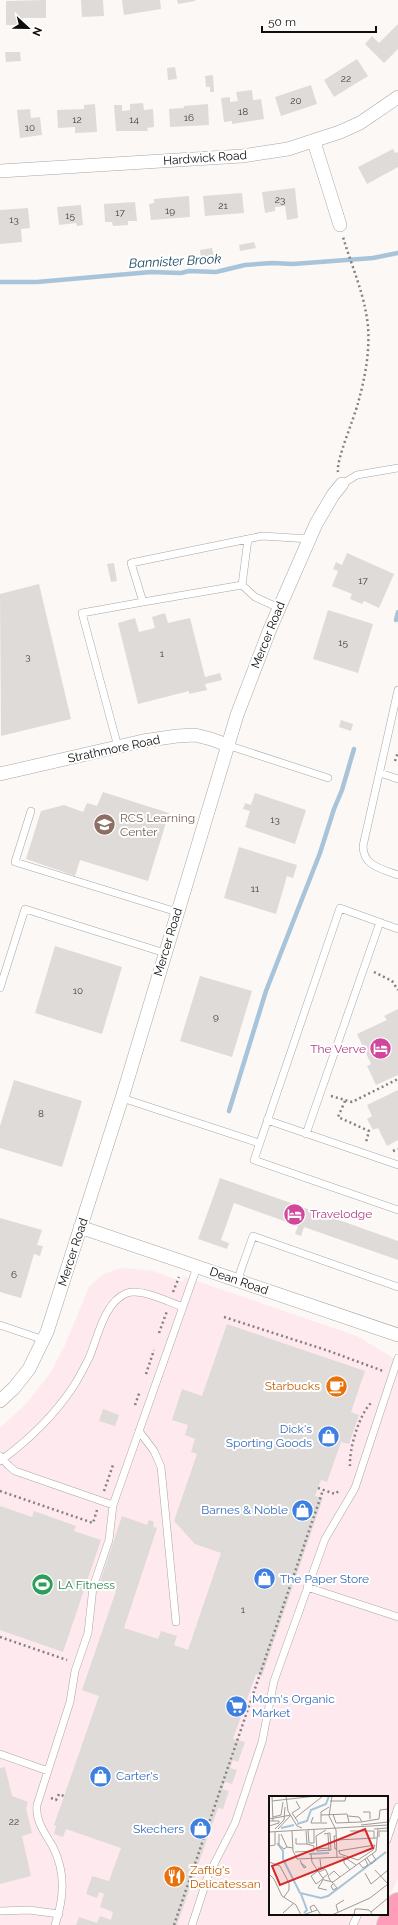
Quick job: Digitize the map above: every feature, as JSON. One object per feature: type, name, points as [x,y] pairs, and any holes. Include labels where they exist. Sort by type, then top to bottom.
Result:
[{"type":"highway","points":[[388,1925],[398,1904]]},
{"type":"highway","points":[[394,1925],[398,1914]]},
{"type":"street","name":"Hardwick Road","points":[[0,171],[242,156],[288,149],[314,142],[360,123],[398,97]]},
{"type":"street","points":[[314,142],[340,225]]},
{"type":"street","name":"Mercer Road","points":[[0,1401],[24,1376],[35,1359],[44,1340],[122,1098],[227,745],[257,661],[279,608],[324,509],[342,484]]},
{"type":"street","name":"Strathmore Road","points":[[0,774],[160,738],[195,735],[227,745]]},
{"type":"street","name":"Dean Road","points":[[80,1227],[398,1335]]},
{"type":"lane","points":[[342,484],[357,475],[398,468]]},
{"type":"lane","points":[[143,602],[131,563],[262,536],[310,539]]},
{"type":"lane","points":[[242,585],[248,539]]},
{"type":"lane","points":[[118,747],[82,614],[242,585]]},
{"type":"lane","points":[[242,585],[255,597],[279,608]]},
{"type":"lane","points":[[398,690],[363,846],[363,853],[366,860],[371,865],[398,874]]},
{"type":"lane","points":[[227,745],[328,778]]},
{"type":"lane","points":[[380,773],[398,779]]},
{"type":"lane","points":[[31,811],[15,862],[177,912]]},
{"type":"lane","points":[[398,929],[340,908],[254,1160],[398,1210]]},
{"type":"lane","points":[[0,988],[25,909],[165,953]]},
{"type":"lane","points":[[306,1134],[380,922]]},
{"type":"lane","points":[[122,1098],[260,1142]]},
{"type":"lane","points":[[267,1120],[398,1165]]},
{"type":"lane","points":[[237,1281],[252,1236],[398,1287]]},
{"type":"lane","points":[[55,1925],[63,1895],[61,1872],[55,1852],[41,1827],[37,1813],[38,1800],[70,1702],[75,1671],[89,1626],[92,1587],[109,1540],[113,1505],[197,1267]]},
{"type":"lane","points":[[113,1505],[18,1472],[1,1458],[38,1431],[67,1395],[83,1370],[108,1312],[118,1299],[127,1293],[136,1292],[183,1307]]},
{"type":"lane","points":[[0,1325],[44,1340]]},
{"type":"lane","points":[[192,1925],[208,1876],[229,1836],[239,1810],[262,1742],[274,1681],[307,1587],[325,1539],[355,1488],[398,1358]]},
{"type":"lane","points":[[139,1431],[157,1456],[161,1467],[176,1622]]},
{"type":"lane","points":[[307,1587],[398,1617]]},
{"type":"lane","points":[[0,1754],[48,1771]]},
{"type":"lane","points":[[388,1837],[398,1808]]},
{"type":"lane","points":[[0,1911],[29,1910],[59,1914]]},
{"type":"lane","points":[[353,1925],[358,1915]]},
{"type":"path","points":[[342,484],[338,477],[337,468],[359,401],[367,354],[366,313],[347,250]]},
{"type":"path","points":[[393,766],[398,752]]},
{"type":"path","points":[[384,975],[392,981],[398,990]]},
{"type":"path","points":[[341,1100],[352,1102],[398,1079]]},
{"type":"path","points":[[346,1101],[338,1117],[369,1131],[365,1142],[372,1144]]},
{"type":"path","points":[[391,1152],[398,1149]]},
{"type":"path","points":[[173,1294],[179,1278]]},
{"type":"path","points":[[159,1333],[167,1310]]},
{"type":"path","points":[[224,1317],[330,1351],[383,1371]]},
{"type":"path","points":[[146,1374],[154,1350]]},
{"type":"path","points":[[380,1377],[385,1364]]},
{"type":"path","points":[[135,1405],[140,1391]]},
{"type":"path","points":[[350,1468],[350,1454],[365,1409],[372,1402]]},
{"type":"path","points":[[104,1493],[113,1466]]},
{"type":"path","points":[[318,1488],[335,1494],[340,1491],[342,1485]]},
{"type":"path","points":[[174,1925],[322,1490]]},
{"type":"path","points":[[0,1491],[93,1523],[98,1510]]},
{"type":"path","points":[[0,1637],[67,1660]]},
{"type":"shaded area","points":[[125,1268],[153,1271],[183,1282],[185,1277],[357,1336],[398,1361],[398,1879],[388,1899],[388,1796],[269,1796],[269,1915],[380,1915],[375,1925],[0,1925],[0,1428],[27,1403],[51,1372],[65,1345],[89,1287],[102,1275],[117,1269]]},
{"type":"building","points":[[46,0],[46,18],[23,18],[23,25],[6,25],[6,1]]},
{"type":"building","points":[[81,0],[103,0],[104,16],[82,17]]},
{"type":"building","points":[[122,0],[160,0],[161,9],[124,15]]},
{"type":"building","points":[[177,0],[195,0],[195,1],[178,4]]},
{"type":"building","points":[[398,24],[398,49],[384,63],[365,44],[372,36],[379,43]]},
{"type":"building","points":[[5,52],[20,52],[21,61],[6,62]]},
{"type":"building","points":[[357,59],[368,76],[334,97],[324,80]]},
{"type":"building","points":[[175,67],[177,79],[168,80],[167,68]]},
{"type":"building","points":[[213,75],[214,92],[210,92],[210,87],[206,87],[205,76]]},
{"type":"building","points":[[311,85],[317,104],[281,116],[275,97]]},
{"type":"building","points":[[252,90],[253,100],[261,99],[264,119],[232,124],[232,121],[224,122],[221,98],[230,97],[230,102],[238,101],[236,92]]},
{"type":"building","points":[[143,103],[144,110],[153,109],[154,127],[147,128],[148,131],[116,131],[114,105],[122,105],[122,111],[130,110],[130,104]]},
{"type":"building","points":[[95,104],[97,132],[75,133],[75,127],[58,128],[57,110],[84,109],[84,105]]},
{"type":"building","points":[[208,104],[209,125],[170,127],[169,109]]},
{"type":"building","points":[[30,109],[31,118],[40,117],[42,135],[20,138],[17,110]]},
{"type":"building","points":[[393,149],[395,153],[398,152],[398,167],[367,184],[358,167]]},
{"type":"building","points":[[295,188],[298,218],[287,220],[285,206],[275,207],[275,211],[265,213],[262,192]]},
{"type":"building","points":[[242,193],[244,213],[205,216],[203,196]]},
{"type":"building","points":[[189,196],[190,217],[151,220],[149,204],[154,203],[154,199]]},
{"type":"building","points":[[135,202],[137,221],[128,221],[128,225],[113,226],[112,222],[105,222],[104,204]]},
{"type":"building","points":[[81,205],[83,225],[77,226],[76,223],[59,225],[57,207]]},
{"type":"building","points":[[28,208],[30,228],[21,229],[22,242],[0,244],[0,210]]},
{"type":"building","points":[[254,242],[256,248],[240,251],[239,245]]},
{"type":"building","points":[[212,248],[214,257],[201,259],[200,250]]},
{"type":"building","points":[[347,553],[394,574],[379,608],[364,601],[362,604],[350,599],[352,594],[332,586],[338,571],[333,569],[336,562],[342,565]]},
{"type":"building","points":[[114,563],[117,581],[111,582],[107,564]]},
{"type":"building","points":[[39,584],[71,719],[1,736],[0,594]]},
{"type":"building","points":[[328,610],[373,624],[358,673],[313,659]]},
{"type":"building","points":[[165,613],[168,623],[190,618],[205,677],[220,673],[222,680],[205,684],[207,690],[189,694],[189,691],[138,704],[118,623],[135,618],[139,632],[155,628],[152,617]]},
{"type":"building","points":[[341,720],[353,724],[351,731],[339,727]]},
{"type":"building","points":[[103,792],[169,813],[148,881],[80,860],[75,876],[26,859],[41,811],[64,805],[83,812],[87,803],[97,806]]},
{"type":"building","points":[[255,793],[306,810],[295,844],[245,827],[250,811],[243,809],[245,803],[251,805]]},
{"type":"building","points":[[239,847],[297,865],[293,878],[287,876],[276,914],[224,898]]},
{"type":"building","points":[[55,946],[122,967],[102,1034],[35,1013]]},
{"type":"building","points":[[200,976],[252,991],[232,1057],[180,1041]]},
{"type":"building","name":"The Verve","points":[[398,1009],[398,1075],[376,1085],[367,1066],[371,1064],[357,1034],[387,1020],[384,1016]]},
{"type":"building","points":[[14,1080],[82,1101],[62,1167],[0,1148],[0,1126]]},
{"type":"building","points":[[398,1090],[398,1140],[387,1146],[378,1128],[373,1130],[367,1119],[372,1116],[367,1105]]},
{"type":"building","name":"Travelodge","points":[[220,1178],[398,1241],[398,1260],[304,1227],[301,1236],[295,1234],[298,1226],[234,1203],[221,1240],[229,1243],[227,1249],[198,1239]]},
{"type":"building","points":[[0,1218],[42,1230],[37,1245],[43,1246],[40,1256],[34,1254],[21,1298],[0,1292]]},
{"type":"building","points":[[227,1324],[365,1371],[351,1412],[359,1415],[349,1444],[341,1442],[327,1482],[321,1480],[315,1496],[323,1498],[262,1676],[256,1674],[233,1739],[245,1742],[238,1762],[233,1760],[230,1768],[237,1770],[232,1784],[225,1782],[222,1789],[229,1791],[223,1809],[218,1808],[177,1925],[76,1925],[79,1917],[97,1923],[100,1916],[111,1920],[113,1912],[100,1907],[104,1894],[99,1892],[97,1898],[86,1894],[92,1876],[109,1881],[121,1848],[66,1829],[63,1837],[54,1834],[56,1826],[54,1825],[99,1696],[82,1690],[116,1591],[99,1585],[122,1516],[147,1525],[149,1520],[154,1522],[153,1527],[157,1528],[124,1628],[158,1639],[161,1631],[177,1636],[174,1645],[188,1650],[221,1553],[195,1544],[174,1521],[197,1454],[191,1452],[195,1439],[185,1435],[188,1425],[172,1420],[182,1389],[202,1396]]},
{"type":"building","points":[[103,1409],[119,1415],[115,1426],[99,1421]]},
{"type":"building","name":"LA Fitness","points":[[0,1506],[32,1517],[34,1511],[76,1526],[74,1531],[101,1540],[63,1652],[0,1630]]},
{"type":"building","points":[[5,1767],[12,1796],[28,1802],[26,1808],[32,1833],[22,1836],[31,1876],[0,1884],[0,1768]]},
{"type":"waterway","name":"Bannister Brook","points":[[0,282],[37,282],[151,272],[216,272],[245,265],[272,263],[293,264],[373,258],[398,253]]},
{"type":"waterway","points":[[396,620],[398,612]]},
{"type":"waterway","points":[[229,1111],[266,991],[320,853],[334,809],[342,790],[354,749]]},
{"type":"place","name":"RCS Learning Center","points":[[104,825]]},
{"type":"place","name":"The Verve","points":[[381,1049]]},
{"type":"place","name":"Travelodge","points":[[294,1214]]},
{"type":"place","name":"Starbucks","points":[[336,1386]]},
{"type":"place","name":"Dick's Sporting Goods","points":[[328,1436]]},
{"type":"place","name":"Barnes & Noble","points":[[303,1510]]},
{"type":"place","name":"The Paper Store","points":[[265,1579]]},
{"type":"place","name":"LA Fitness","points":[[43,1585]]},
{"type":"place","name":"Mom's Organic Market","points":[[237,1706]]},
{"type":"place","name":"Carter's","points":[[101,1776]]},
{"type":"place","name":"Skechers","points":[[200,1829]]},
{"type":"place","name":"Zaftig's Delicatessan","points":[[175,1877]]}]
